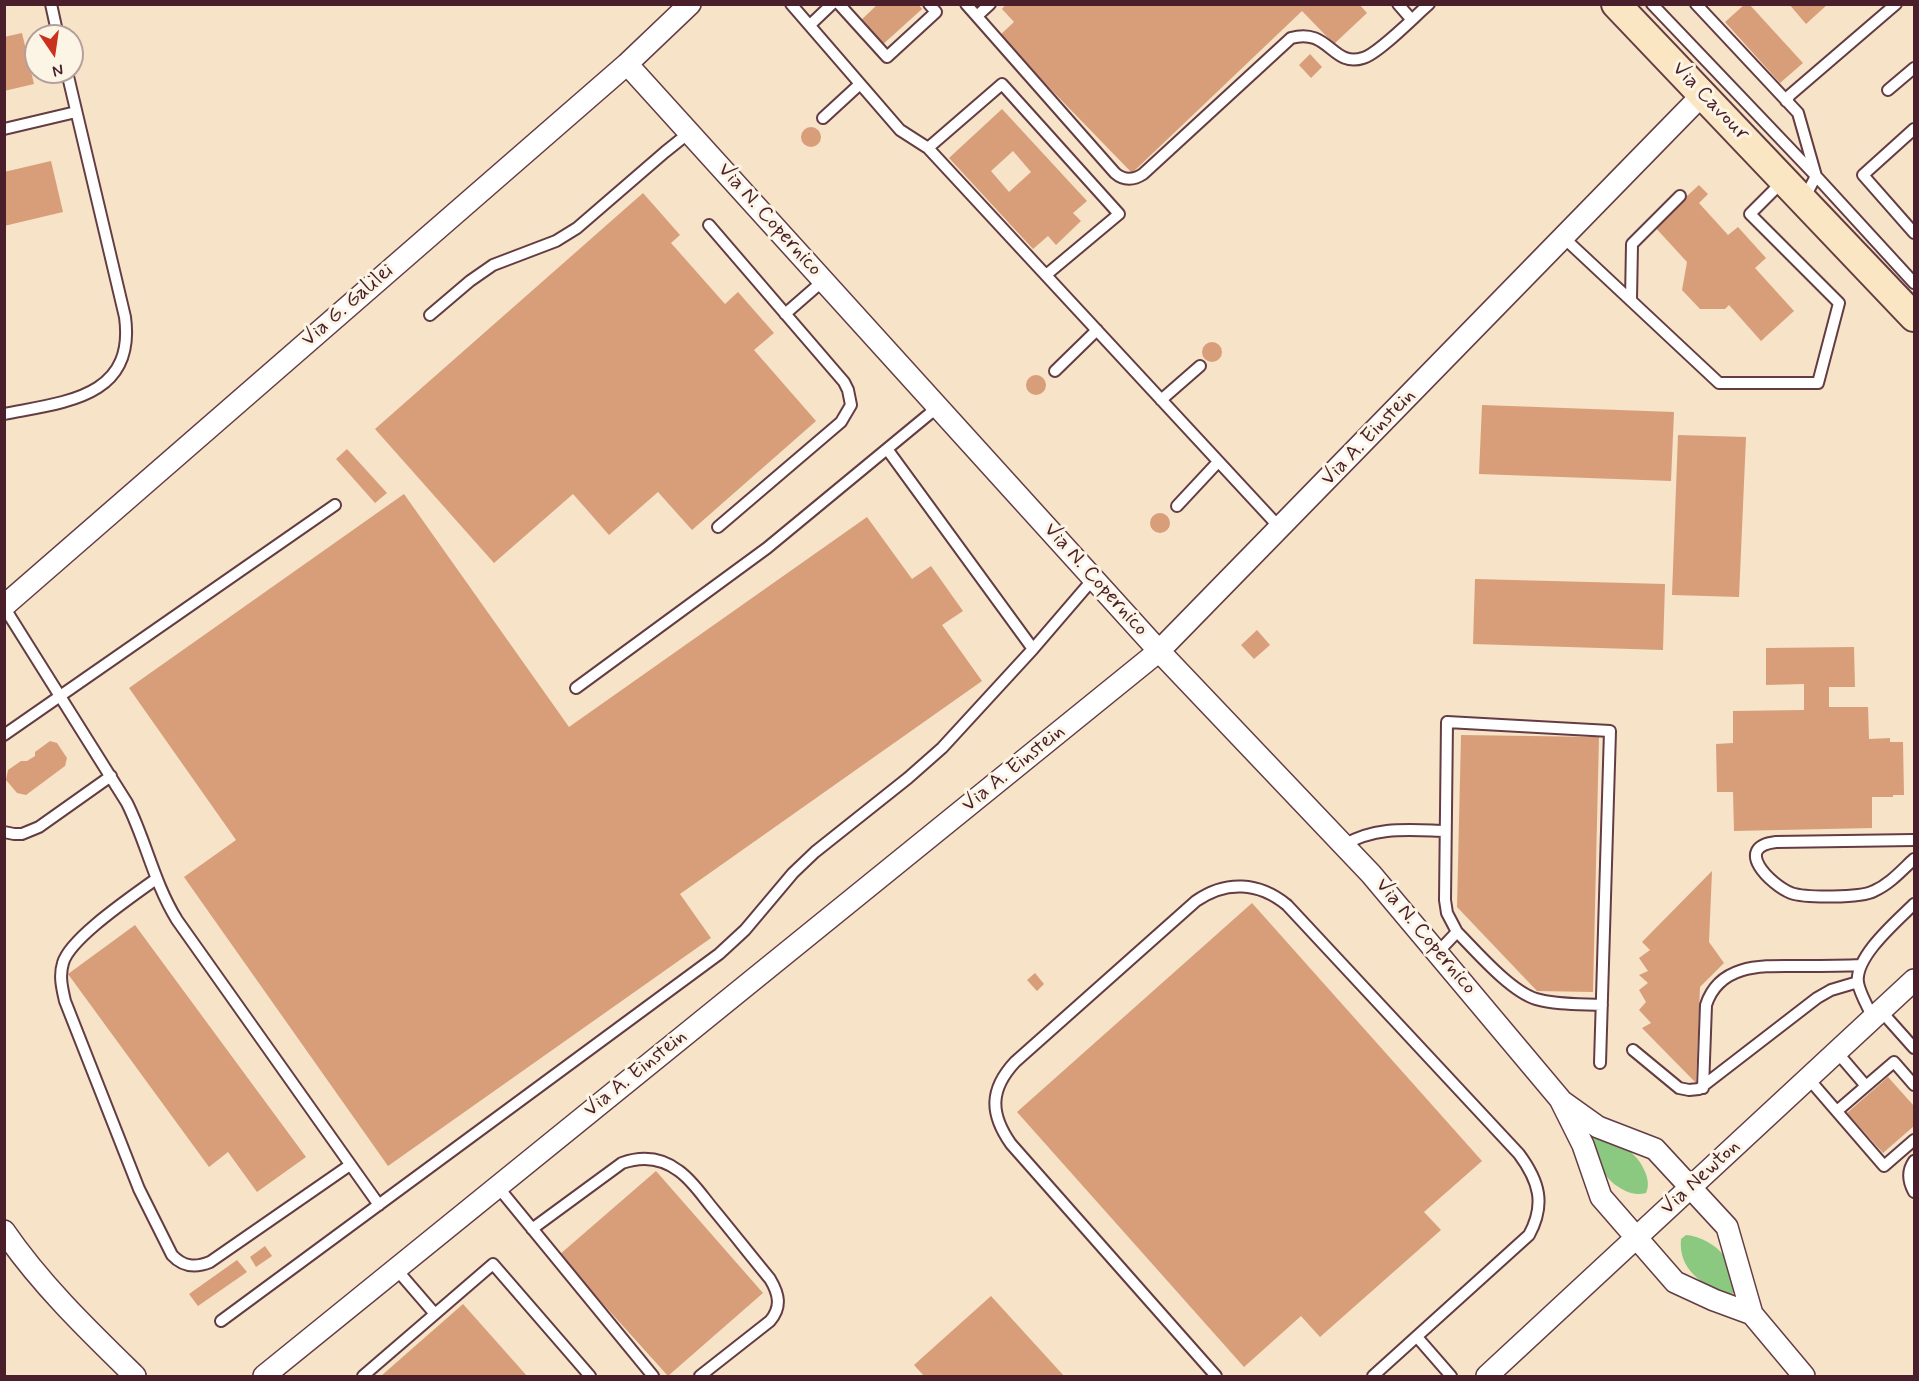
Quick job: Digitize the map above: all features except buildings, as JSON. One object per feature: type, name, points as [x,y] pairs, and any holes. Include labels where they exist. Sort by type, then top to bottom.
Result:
[{"type":"main road","name":"Via Cavour","points":[[1616,4],[1703,94],[1802,185],[1914,316]]},
{"type":"street","name":"Via G. Galilei","points":[[4,606],[627,64],[690,4]]},
{"type":"street","name":"Via N. Copernico","points":[[627,64],[1160,651],[1371,874],[1560,1100]]},
{"type":"street","name":"Via A. Einstein","points":[[264,1377],[1160,651],[1703,94]]},
{"type":"street","name":"Via Newton","points":[[1494,1374],[1691,1186],[1914,980]]},
{"type":"street","points":[[1560,1100],[1598,1127],[1654,1149],[1691,1186],[1727,1227],[1752,1314],[1804,1377]]},
{"type":"street","points":[[1560,1100],[1583,1145],[1601,1197],[1675,1282],[1752,1314]]},
{"type":"street","points":[[4,1231],[54,1293],[135,1377]]},
{"type":"lane","points":[[51,4],[55,24]]},
{"type":"lane","points":[[790,4],[900,130],[928,148],[1281,528]]},
{"type":"lane","points":[[810,25],[832,4]]},
{"type":"lane","points":[[839,4],[887,57],[936,12],[929,4]]},
{"type":"lane","points":[[966,4],[1116,173],[1126,179],[1143,174],[1291,38],[1299,36],[1321,39],[1342,58],[1355,60],[1375,52],[1429,4]]},
{"type":"lane","points":[[977,16],[990,4]]},
{"type":"lane","name":"Via Cavour","points":[[1652,4],[1802,185],[1914,283]]},
{"type":"lane","name":"Via Cavour","points":[[1696,4],[1798,113],[1802,185]]},
{"type":"lane","points":[[1786,101],[1790,95],[1896,4]]},
{"type":"lane","points":[[1402,6],[1411,19]]},
{"type":"lane","points":[[1888,90],[1914,68]]},
{"type":"lane","points":[[4,414],[63,402],[96,390],[112,376],[123,357],[126,345],[124,317],[70,84]]},
{"type":"lane","points":[[823,118],[860,84]]},
{"type":"lane","points":[[928,148],[1002,84],[1119,214],[1046,275]]},
{"type":"lane","points":[[4,129],[76,112]]},
{"type":"lane","points":[[1914,129],[1863,175],[1914,233]]},
{"type":"lane","points":[[430,315],[470,281],[493,266],[556,241],[577,228],[690,132]]},
{"type":"lane","points":[[1563,237],[1719,383],[1818,383],[1839,303],[1750,214],[1802,185]]},
{"type":"lane","points":[[1631,300],[1632,244],[1680,196]]},
{"type":"lane","points":[[709,225],[844,382],[851,405],[841,422],[718,527]]},
{"type":"lane","points":[[785,314],[824,280]]},
{"type":"lane","points":[[1055,371],[1097,330]]},
{"type":"lane","points":[[1161,400],[1200,366]]},
{"type":"lane","points":[[576,688],[767,548],[939,406]]},
{"type":"lane","points":[[887,449],[1033,649]]},
{"type":"lane","points":[[1177,506],[1218,462]]},
{"type":"lane","points":[[4,735],[335,505]]},
{"type":"lane","points":[[221,1320],[719,954],[745,930],[815,852],[942,748],[1033,649],[1094,578]]},
{"type":"lane","points":[[4,606],[127,803],[139,829],[156,879],[177,920],[379,1205]]},
{"type":"lane","points":[[1600,1063],[1602,1005],[1610,732],[1447,722],[1445,900],[1447,913],[1457,932],[1507,981],[1533,999],[1602,1005]]},
{"type":"lane","points":[[4,832],[22,834],[39,827],[111,776]]},
{"type":"lane","points":[[1344,845],[1366,834],[1383,831],[1445,831]]},
{"type":"lane","points":[[1914,840],[1776,842],[1762,845],[1756,856],[1760,869],[1769,879],[1787,891],[1805,896],[1867,894],[1887,884],[1914,859]]},
{"type":"lane","points":[[156,879],[81,937],[70,949],[63,962],[61,975],[65,1001],[139,1189],[172,1255],[185,1265],[193,1266],[210,1262],[350,1165]]},
{"type":"lane","points":[[1216,1377],[1011,1144],[999,1124],[995,1103],[1000,1080],[1015,1062],[1196,901],[1209,892],[1221,888],[1246,887],[1277,897],[1287,905],[1519,1154],[1535,1180],[1539,1204],[1534,1226],[1529,1235],[1373,1377]]},
{"type":"lane","points":[[1914,904],[1871,948],[1861,966],[1858,982],[1877,1014],[1914,1048]]},
{"type":"lane","points":[[1438,952],[1457,932]]},
{"type":"lane","points":[[1703,1088],[1709,996],[1728,977],[1755,966],[1861,966]]},
{"type":"lane","points":[[1634,1050],[1679,1088],[1694,1090],[1703,1088],[1817,998],[1831,990],[1858,982]]},
{"type":"lane","points":[[1836,1052],[1866,1086]]},
{"type":"lane","points":[[1837,1112],[1894,1062],[1914,1085]]},
{"type":"lane","points":[[1808,1078],[1884,1166],[1914,1140]]},
{"type":"lane","points":[[532,1229],[622,1163],[636,1159],[650,1159],[679,1171],[694,1185],[770,1279],[779,1302],[770,1321],[700,1377]]},
{"type":"lane","points":[[1914,1161],[1909,1176],[1914,1192]]},
{"type":"lane","points":[[498,1187],[653,1377]]},
{"type":"lane","points":[[363,1377],[493,1264],[590,1377]]},
{"type":"lane","points":[[397,1269],[435,1314]]},
{"type":"lane","points":[[1417,1337],[1451,1377]]},
{"type":"green space","points":[[1594,1135],[1625,1148],[1637,1158],[1647,1177],[1646,1193],[1628,1192],[1607,1178],[1592,1141]]},
{"type":"green space","points":[[1686,1235],[1709,1242],[1723,1254],[1735,1292],[1728,1296],[1710,1287],[1694,1275],[1688,1268],[1681,1250],[1681,1239]]}]
